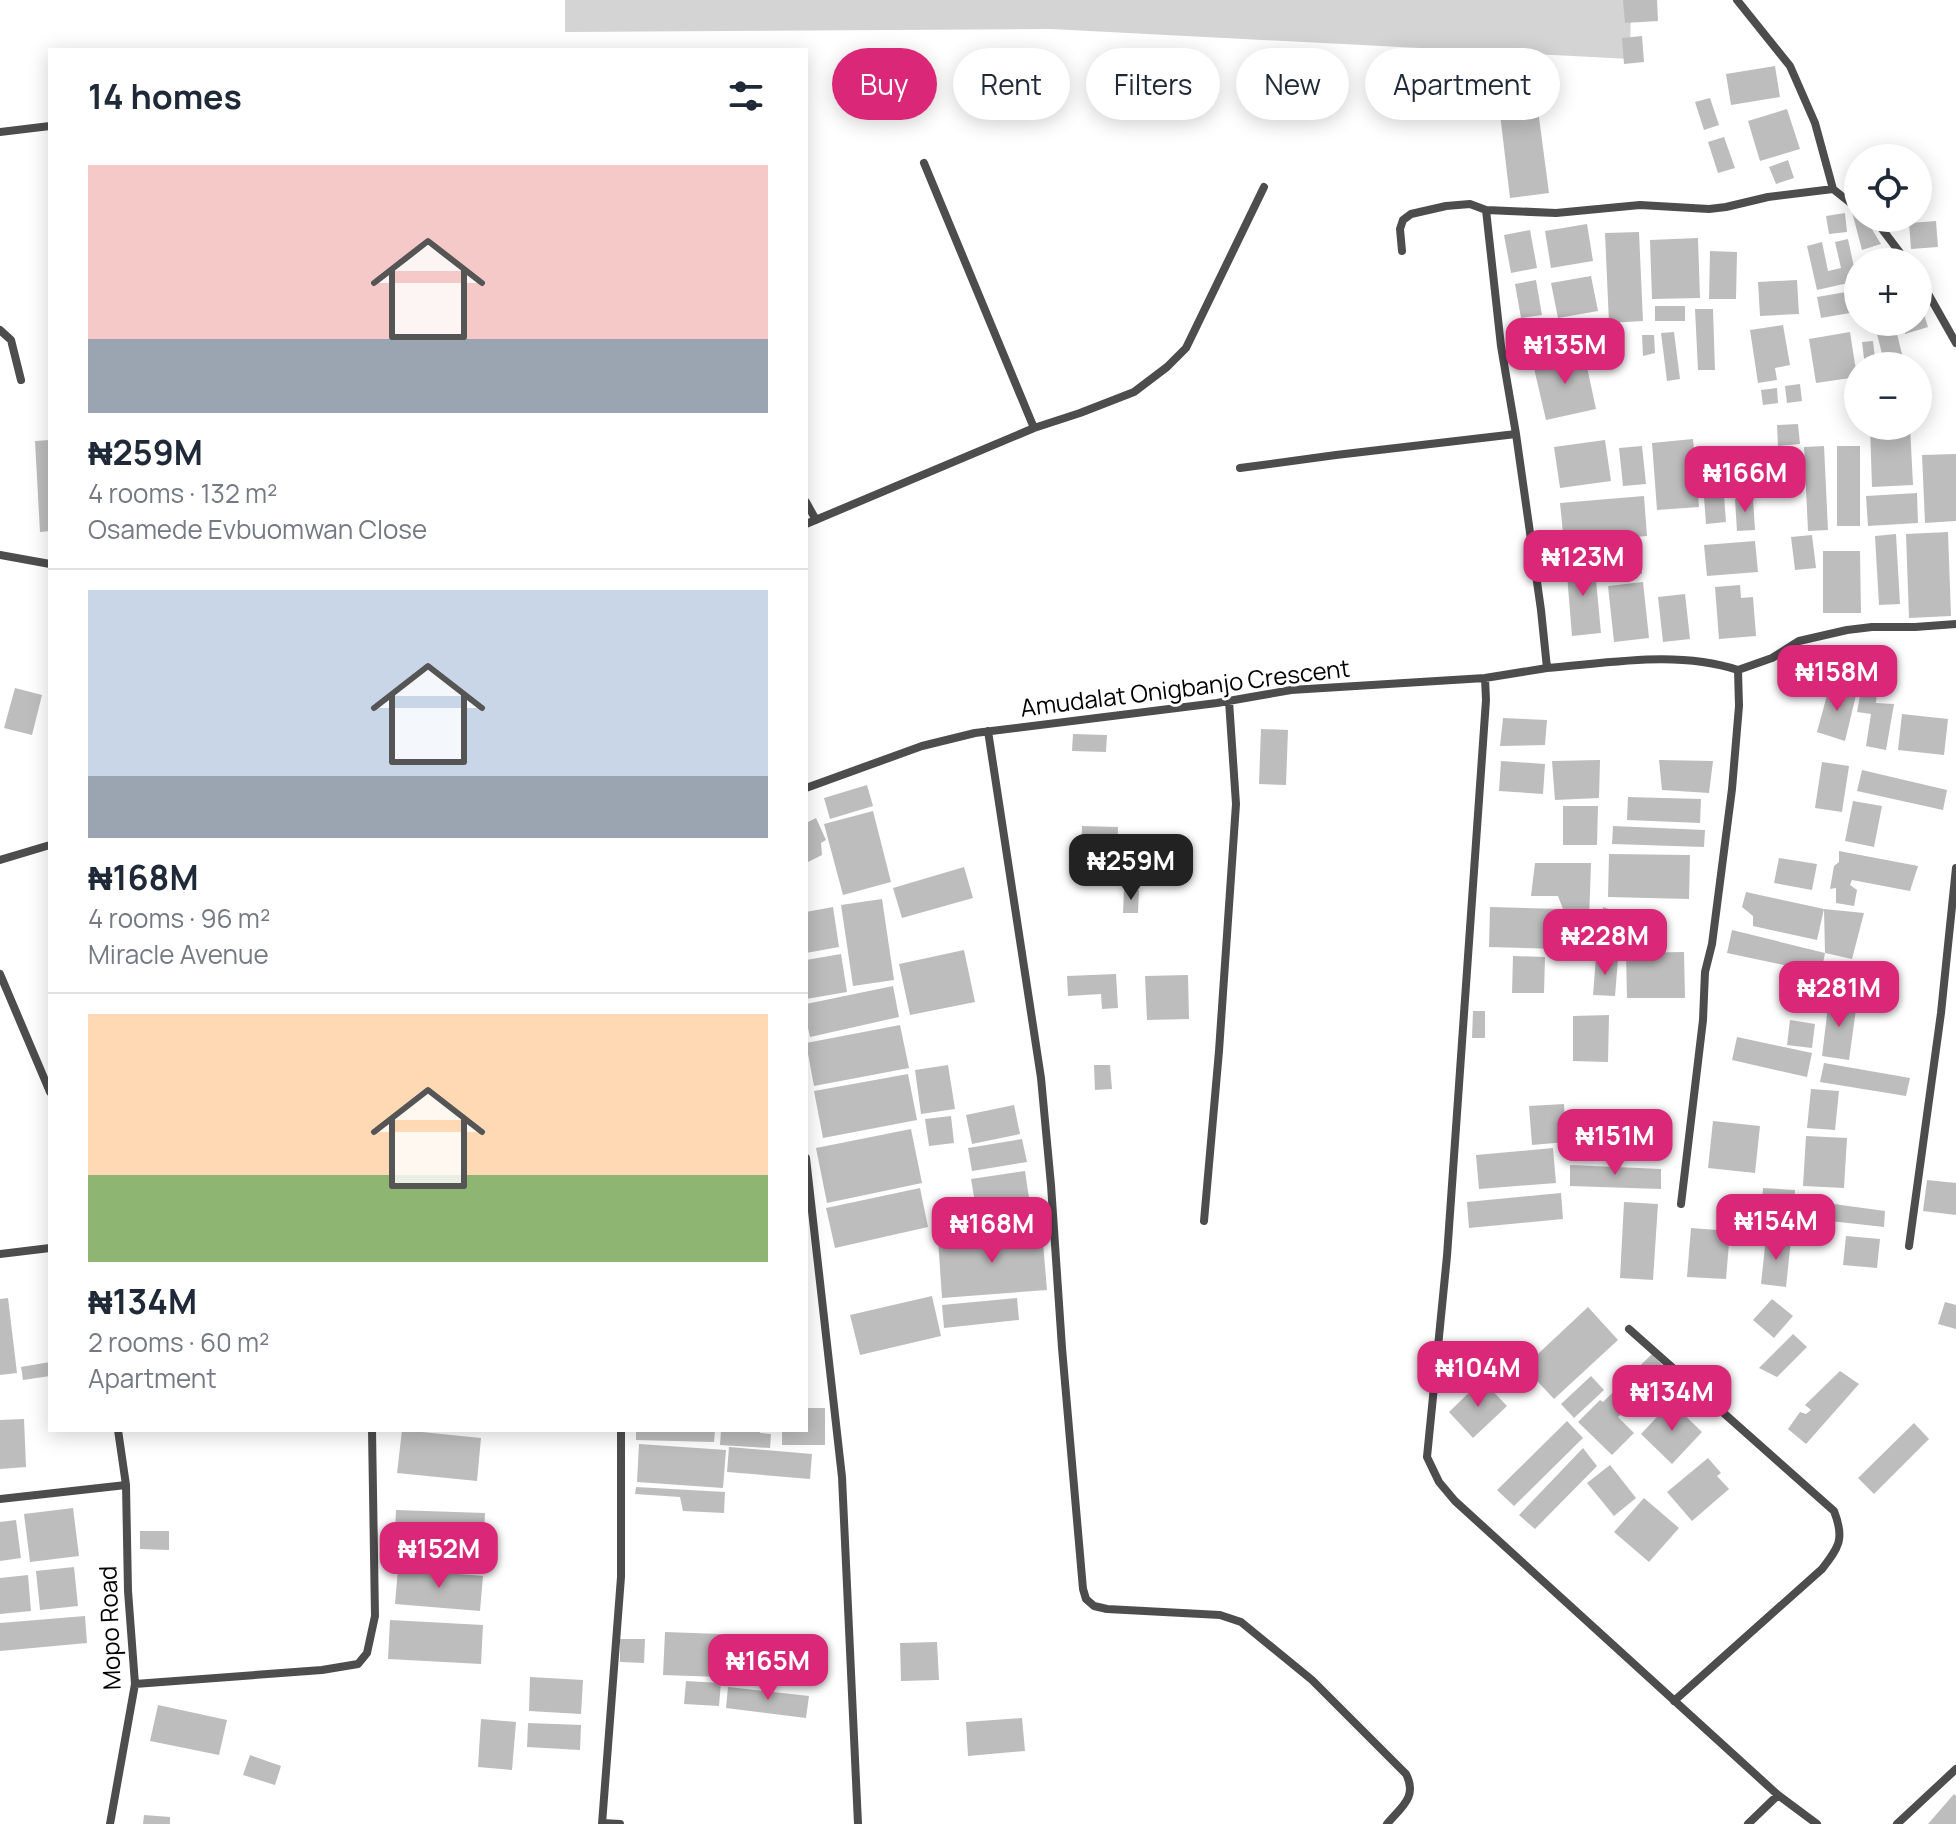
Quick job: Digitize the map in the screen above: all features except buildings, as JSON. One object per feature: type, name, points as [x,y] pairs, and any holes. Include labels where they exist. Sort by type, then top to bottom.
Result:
[{"type":"street","points":[[1737,0],[1790,66],[1815,123],[1833,189],[1844,198]]},
{"type":"street","points":[[0,132],[48,126]]},
{"type":"street","points":[[924,163],[1034,428]]},
{"type":"street","points":[[808,523],[1034,428],[1134,392],[1186,348],[1264,187]]},
{"type":"street","points":[[1402,251],[1400,229],[1403,220],[1411,214],[1446,206],[1470,204],[1486,210],[1556,213],[1640,205],[1709,209],[1768,197],[1833,189]]},
{"type":"street","points":[[1486,210],[1501,346],[1516,434],[1547,668]]},
{"type":"street","points":[[1884,232],[1896,248]]},
{"type":"street","points":[[1932,301],[1956,343]]},
{"type":"street","points":[[0,330],[11,340],[21,380]]},
{"type":"street","points":[[1240,468],[1516,434]]},
{"type":"street","points":[[808,506],[816,520]]},
{"type":"street","points":[[0,555],[48,564]]},
{"type":"street","points":[[1681,1204],[1703,1020],[1705,972],[1712,944],[1732,789],[1739,706],[1738,670],[1772,658],[1799,641],[1847,630],[1956,624]]},
{"type":"street","name":"Amudalat Onigbanjo Crescent","points":[[808,787],[922,746],[988,731],[1229,701],[1291,690],[1485,678],[1547,668],[1645,660],[1681,660],[1724,665],[1738,670]]},
{"type":"street","points":[[1485,678],[1486,700],[1449,1241],[1427,1457],[1439,1482],[1455,1501],[1778,1795],[1817,1824]]},
{"type":"street","points":[[1204,1221],[1236,804],[1229,701]]},
{"type":"street","points":[[988,731],[1041,1078],[1086,1599],[1094,1606],[1107,1609],[1220,1615],[1241,1622],[1312,1680],[1406,1774],[1411,1782],[1409,1797],[1387,1824]]},
{"type":"street","points":[[0,860],[48,846]]},
{"type":"street","points":[[1909,1246],[1941,1013],[1956,868]]},
{"type":"street","points":[[0,974],[48,1087]]},
{"type":"street","points":[[808,1176],[842,1477],[858,1824]]},
{"type":"street","points":[[0,1254],[48,1248]]},
{"type":"street","points":[[1629,1329],[1834,1511],[1840,1525],[1838,1548],[1822,1569],[1674,1701]]},
{"type":"street","name":"Mopo Road","points":[[110,1824],[135,1684],[128,1591],[126,1485],[118,1432]]},
{"type":"street","points":[[135,1684],[322,1670],[358,1664],[367,1653],[375,1616],[372,1432]]},
{"type":"street","points":[[620,1824],[602,1823],[621,1577],[621,1432]]},
{"type":"street","points":[[0,1499],[126,1485]]},
{"type":"street","points":[[1897,1824],[1956,1769]]},
{"type":"street","points":[[1748,1824],[1778,1795]]},
{"type":"shaded area","points":[[565,0],[1631,0],[1630,59],[1560,55],[1560,48],[1418,48],[1051,29],[565,32]]}]
